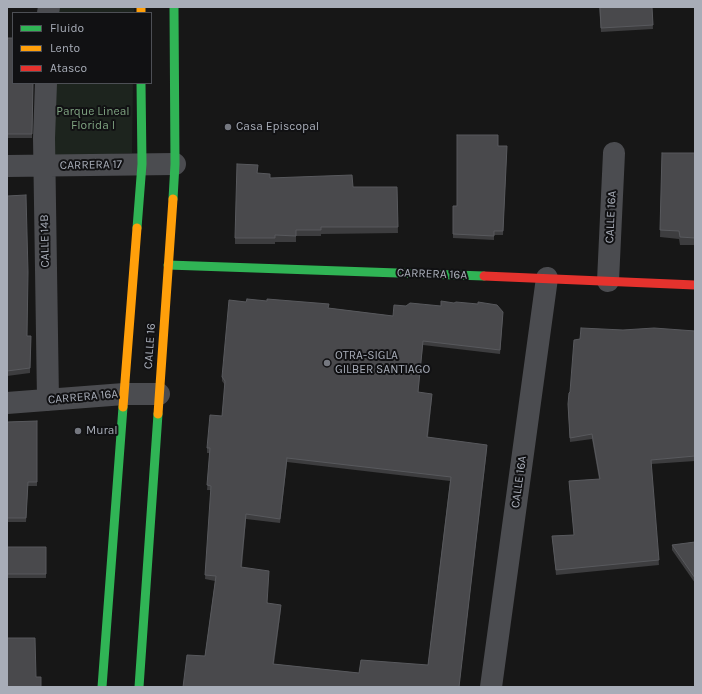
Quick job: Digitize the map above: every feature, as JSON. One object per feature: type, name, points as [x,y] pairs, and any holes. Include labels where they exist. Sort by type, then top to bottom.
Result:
[{"type":"main road","name":"CALLE 16","points":[[139,687],[175,164],[174,7]]},
{"type":"main road","name":"CALLE 16","points":[[102,687],[142,164],[141,84]]},
{"type":"main road","name":"CARRERA 16A","points":[[168,264],[695,285]]},
{"type":"street","name":"CALLE 14B","points":[[46,84],[44,166],[48,400]]},
{"type":"street","name":"CALLE 16A","points":[[608,281],[614,153]]},
{"type":"street","name":"CARRERA 17","points":[[7,166],[175,164]]},
{"type":"street","name":"CALLE 16A","points":[[491,687],[547,278]]},
{"type":"street","name":"CARRERA 16A","points":[[7,403],[124,394],[159,394]]},
{"type":"green space","points":[[55,7],[134,7],[134,12],[55,12]]},
{"type":"green space","name":"Parque Lineal Florida I","points":[[55,84],[133,84],[132,153],[55,157]]},
{"type":"building","points":[[600,7],[652,7],[653,25],[601,28]]},
{"type":"building","points":[[7,38],[12,38],[12,84],[33,84],[32,134],[7,134]]},
{"type":"building","points":[[457,135],[498,135],[498,146],[507,146],[503,231],[494,231],[494,236],[453,234],[453,206],[457,206]]},
{"type":"building","points":[[662,153],[695,153],[695,238],[680,237],[679,231],[660,230]]},
{"type":"building","points":[[237,164],[258,165],[257,173],[270,174],[270,178],[352,175],[353,187],[397,187],[398,227],[321,227],[321,230],[296,230],[296,236],[275,235],[275,238],[235,238]]},
{"type":"building","points":[[26,195],[28,272],[27,336],[31,336],[30,368],[7,371],[7,196]]},
{"type":"building","points":[[247,299],[267,301],[267,299],[329,304],[328,308],[393,316],[394,305],[406,306],[410,303],[441,306],[441,301],[478,304],[478,302],[497,305],[503,312],[500,350],[423,341],[418,392],[432,394],[427,437],[487,445],[459,687],[183,687],[187,655],[205,656],[216,576],[205,575],[211,486],[207,485],[210,448],[207,448],[210,415],[222,416],[225,381],[222,377],[229,300],[246,302]],"holes":[[[287,458],[451,477],[428,665],[361,660],[359,673],[273,664],[281,605],[267,603],[269,571],[241,567],[246,514],[280,519]]]},
{"type":"building","points":[[581,328],[623,330],[654,328],[695,331],[695,456],[651,460],[659,560],[556,570],[552,536],[574,535],[569,481],[600,479],[592,434],[570,438],[568,404],[574,340],[580,339]]},
{"type":"building","points":[[37,421],[37,482],[28,482],[26,518],[7,518],[7,422]]},
{"type":"building","points":[[695,542],[695,578],[672,545]]},
{"type":"building","points":[[7,547],[46,547],[46,574],[7,574]]},
{"type":"building","points":[[7,638],[35,638],[36,677],[41,677],[41,687],[7,687]]},
{"type":"traffic: fast","points":[[173,199],[175,164],[174,7]]},
{"type":"traffic: fast","points":[[137,228],[142,164],[141,84]]},
{"type":"traffic: fast","points":[[168,265],[484,276]]},
{"type":"traffic: fast","points":[[102,687],[123,407]]},
{"type":"traffic: fast","points":[[139,687],[158,414]]},
{"type":"traffic: slow","points":[[141,7],[141,12]]},
{"type":"traffic: slow","points":[[158,414],[173,199]]},
{"type":"traffic: slow","points":[[123,407],[137,228]]},
{"type":"traffic: jam","points":[[484,276],[695,285]]},
{"type":"place","name":"Casa Episcopal","points":[[228,127]]},
{"type":"place","name":"OTRA-SIGLA GILBER SANTIAGO","points":[[327,363]]},
{"type":"place","name":"Mural","points":[[78,431]]}]
